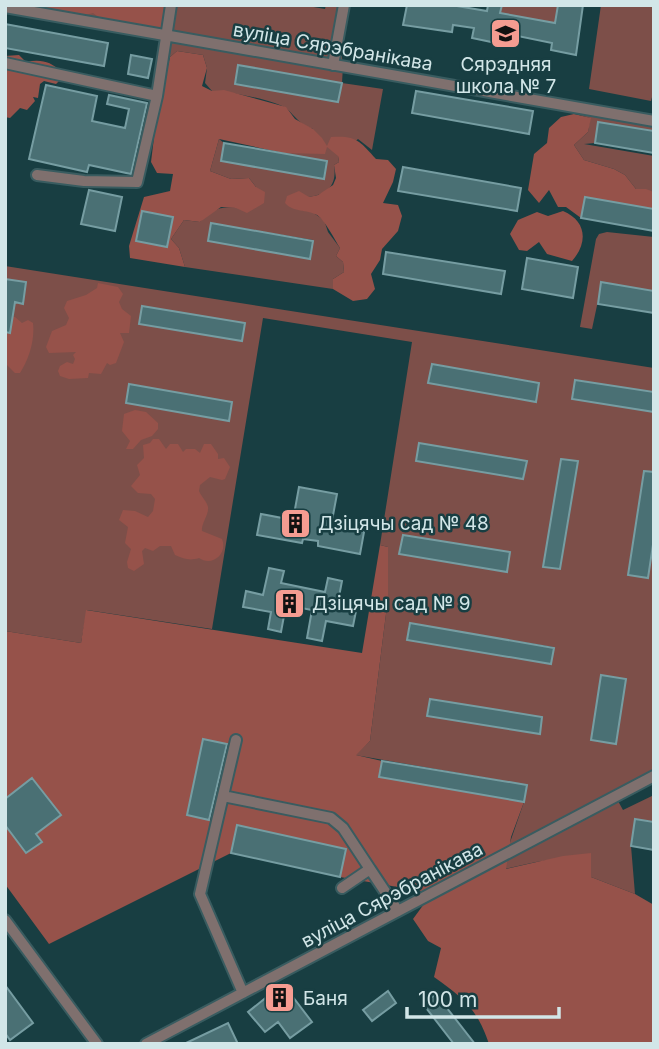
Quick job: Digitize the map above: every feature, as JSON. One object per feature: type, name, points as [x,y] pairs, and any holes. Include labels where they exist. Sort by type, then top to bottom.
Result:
[{"type":"street","points":[[37,175],[83,181],[137,182],[157,96],[171,5]]},
{"type":"street","points":[[333,65],[344,5]]},
{"type":"street","name":"вуліца Сярэбранікава","points":[[5,7],[654,121]]},
{"type":"street","points":[[5,63],[157,96]]},
{"type":"street","points":[[236,740],[200,894],[243,993]]},
{"type":"street","name":"вуліца Сярэбранікава","points":[[146,1044],[654,776]]},
{"type":"street","points":[[223,796],[331,818],[343,828],[398,911]]},
{"type":"street","points":[[342,888],[370,869]]},
{"type":"street","points":[[5,920],[97,1044]]},
{"type":"shaded area","points":[[5,5],[302,5],[325,9],[326,5],[344,5],[339,31],[342,83],[383,89],[372,150],[358,139],[338,156],[339,162],[334,165],[334,178],[330,187],[309,197],[315,214],[324,220],[328,232],[340,248],[336,256],[343,262],[344,272],[333,279],[333,289],[185,267],[179,248],[171,239],[184,220],[200,222],[216,210],[236,208],[256,187],[249,178],[231,179],[210,171],[219,139],[224,143],[221,161],[324,179],[327,161],[283,153],[313,129],[301,123],[282,106],[239,94],[212,91],[205,83],[207,68],[203,55],[177,51],[170,57],[164,41],[165,36]],"holes":[[[238,65],[341,83],[338,102],[235,84]],[[211,223],[313,240],[310,258],[208,241]]]},
{"type":"shaded area","points":[[39,5],[163,5],[169,14],[162,29],[147,33],[111,26],[93,13],[71,19]]},
{"type":"shaded area","points":[[502,5],[558,5],[555,23],[500,13]]},
{"type":"shaded area","points":[[601,5],[654,5],[654,89],[651,101],[589,89]]},
{"type":"shaded area","points":[[177,51],[203,55],[207,68],[202,86],[212,91],[224,90],[286,107],[295,119],[313,129],[327,146],[331,137],[352,138],[376,159],[388,160],[396,169],[383,203],[398,205],[402,216],[398,231],[382,249],[380,260],[371,274],[375,289],[367,299],[353,301],[333,289],[333,279],[344,272],[343,262],[336,256],[340,248],[320,217],[285,203],[287,196],[299,191],[309,197],[318,195],[333,185],[336,178],[334,165],[339,162],[338,156],[327,147],[325,154],[283,153],[219,139],[210,171],[231,179],[249,178],[256,187],[265,192],[264,203],[247,213],[236,208],[221,207],[200,222],[184,220],[171,239],[179,248],[185,267],[130,258],[129,246],[144,197],[170,191],[173,174],[157,173],[151,162],[157,113],[170,57]]},
{"type":"shaded area","points":[[19,55],[26,62],[45,62],[61,72],[56,84],[44,81],[40,84],[38,98],[33,97],[35,101],[27,110],[20,108],[10,118],[5,117],[5,56]]},
{"type":"shaded area","points":[[579,108],[654,121],[654,131],[599,122],[595,143],[584,144],[654,156],[654,192],[636,189],[625,175],[584,160],[574,145],[588,132],[590,118],[580,115]]},
{"type":"shaded area","points":[[574,114],[591,118],[588,132],[574,145],[584,160],[625,175],[636,189],[654,192],[654,209],[585,197],[581,218],[566,207],[558,207],[549,190],[539,203],[528,190],[534,154],[547,143],[549,128],[561,117]]},
{"type":"shaded area","points":[[563,211],[581,226],[583,240],[572,261],[547,254],[539,242],[527,251],[519,250],[510,234],[518,220],[537,212],[548,216]]},
{"type":"shaded area","points":[[607,232],[654,237],[654,291],[602,282],[592,329],[580,327],[596,239],[599,234]]},
{"type":"shaded area","points":[[5,266],[654,368],[654,392],[572,399],[654,412],[654,472],[644,471],[628,574],[654,538],[654,776],[506,854],[527,785],[355,755],[370,741],[388,598],[388,547],[380,545],[412,342],[263,318],[212,629],[87,610],[81,643],[5,631],[5,301],[23,303],[26,283],[5,279]],"holes":[[[142,306],[244,323],[242,341],[140,324]],[[431,364],[539,383],[536,402],[429,383]],[[130,384],[232,402],[229,421],[126,403]],[[420,443],[526,461],[523,479],[417,461]],[[562,459],[577,461],[559,569],[544,567]],[[403,535],[510,552],[507,571],[400,553]],[[409,624],[553,647],[551,664],[407,640]],[[601,676],[615,744],[591,740]],[[430,699],[542,717],[540,733],[428,716]]]},
{"type":"shaded area","points":[[98,283],[118,287],[123,294],[119,302],[122,309],[131,316],[129,333],[120,333],[124,342],[116,363],[107,363],[101,374],[89,373],[88,378],[69,379],[60,376],[60,366],[67,362],[73,364],[73,355],[76,352],[49,353],[46,347],[52,331],[66,325],[69,318],[64,308],[67,301],[86,295],[97,288]]},
{"type":"shaded area","points":[[15,317],[22,323],[28,320],[33,323],[31,349],[20,373],[15,373],[5,363],[5,319]]},
{"type":"shaded area","points":[[135,410],[146,412],[158,423],[158,429],[133,449],[126,449],[130,441],[122,431],[124,414]]},
{"type":"shaded area","points":[[153,439],[159,439],[166,449],[170,444],[178,444],[183,452],[186,449],[195,449],[200,453],[204,444],[211,444],[218,454],[218,459],[224,458],[230,467],[225,479],[210,477],[200,485],[199,491],[208,507],[202,531],[222,539],[223,550],[218,558],[209,561],[184,558],[175,555],[171,546],[160,546],[153,551],[145,548],[142,551],[144,564],[134,571],[128,568],[131,549],[125,543],[128,527],[119,520],[123,510],[135,511],[148,517],[153,511],[155,499],[151,494],[138,493],[131,486],[140,475],[137,465],[144,458],[143,445]]},
{"type":"shaded area","points":[[380,545],[388,547],[388,598],[370,741],[356,755],[382,761],[380,777],[524,802],[511,837],[506,869],[563,856],[591,853],[591,877],[635,894],[654,905],[654,1044],[489,1044],[468,1005],[434,977],[441,948],[428,941],[413,919],[432,893],[340,877],[346,849],[237,825],[231,853],[49,944],[5,884],[5,631],[81,643],[86,610],[362,653]],"holes":[[[203,739],[229,745],[213,821],[187,815]]]},
{"type":"shaded area","points":[[654,795],[654,822],[635,819],[631,846],[635,894],[591,877],[591,854],[505,869],[499,863],[618,801],[623,810]]},
{"type":"building","points":[[407,5],[451,5],[487,11],[488,5],[502,5],[500,13],[555,23],[558,5],[583,5],[576,55],[551,50],[552,43],[498,32],[496,43],[472,38],[474,28],[453,25],[452,32],[403,25]]},
{"type":"building","points":[[5,24],[108,43],[104,66],[5,48]]},
{"type":"building","points":[[131,55],[152,59],[148,78],[128,74]]},
{"type":"building","points":[[238,65],[342,83],[338,102],[235,84]]},
{"type":"building","points":[[46,85],[97,96],[92,121],[125,128],[129,109],[107,104],[109,95],[147,103],[131,174],[89,165],[87,172],[29,159]]},
{"type":"building","points":[[416,91],[533,111],[529,134],[412,113]]},
{"type":"building","points":[[598,122],[654,131],[654,153],[595,143]]},
{"type":"building","points":[[224,143],[327,161],[324,179],[221,161]]},
{"type":"building","points":[[403,167],[521,188],[517,211],[398,191]]},
{"type":"building","points":[[89,190],[122,197],[115,231],[81,224]]},
{"type":"building","points":[[585,197],[654,209],[654,231],[581,218]]},
{"type":"building","points":[[142,211],[173,217],[167,247],[136,241]]},
{"type":"building","points":[[211,223],[313,241],[310,259],[208,241]]},
{"type":"building","points":[[386,252],[505,271],[501,294],[383,274]]},
{"type":"building","points":[[527,258],[578,267],[573,298],[522,289]]},
{"type":"building","points":[[5,279],[26,282],[23,304],[15,302],[10,333],[5,332]]},
{"type":"building","points":[[601,282],[654,291],[654,313],[598,304]]},
{"type":"building","points":[[142,306],[245,323],[242,341],[139,324]]},
{"type":"building","points":[[432,364],[539,383],[536,402],[428,383]]},
{"type":"building","points":[[575,380],[654,392],[654,412],[572,399]]},
{"type":"building","points":[[129,384],[232,402],[229,421],[126,403]]},
{"type":"building","points":[[419,443],[527,461],[523,479],[416,461]]},
{"type":"building","points":[[561,459],[578,461],[560,569],[543,567]]},
{"type":"building","points":[[644,471],[654,472],[654,538],[648,578],[628,575]]},
{"type":"building","name":"Дзіцячы сад № 48","points":[[299,487],[337,494],[331,526],[364,532],[360,554],[318,546],[318,541],[303,539],[302,543],[257,535],[261,514],[293,520]]},
{"type":"building","points":[[403,535],[510,552],[507,572],[399,554]]},
{"type":"building","name":"Дзіцячы сад № 9","points":[[269,568],[284,571],[281,583],[325,592],[328,578],[342,581],[337,607],[356,611],[353,626],[326,621],[322,641],[307,638],[312,610],[286,605],[281,632],[268,629],[271,612],[243,607],[246,591],[263,595]]},
{"type":"building","points":[[410,623],[554,648],[551,664],[407,640]]},
{"type":"building","points":[[601,675],[626,679],[616,744],[591,740]]},
{"type":"building","points":[[430,699],[542,717],[540,734],[427,716]]},
{"type":"building","points":[[203,739],[227,744],[209,820],[187,815]]},
{"type":"building","points":[[382,761],[527,785],[524,802],[379,777]]},
{"type":"building","points":[[32,778],[61,815],[36,834],[42,842],[26,853],[5,825],[5,799]]},
{"type":"building","points":[[635,819],[654,822],[654,850],[631,846]]},
{"type":"building","points":[[237,825],[346,849],[340,877],[231,853]]},
{"type":"building","name":"Баня","points":[[283,984],[312,1022],[290,1038],[278,1022],[265,1032],[248,1012]]},
{"type":"building","points":[[5,985],[33,1023],[10,1040],[5,1033]]},
{"type":"building","points":[[388,991],[396,1003],[372,1021],[363,1010]]},
{"type":"building","points":[[436,994],[475,1044],[454,1044],[423,1004]]},
{"type":"building","points":[[228,1023],[238,1044],[184,1044]]},
{"type":"place","name":"Сярэдняя школа № 7","points":[[506,33]]},
{"type":"place","name":"Дзіцячы сад № 48","points":[[295,523]]},
{"type":"place","name":"Дзіцячы сад № 9","points":[[289,603]]},
{"type":"place","name":"Баня","points":[[280,998]]}]
